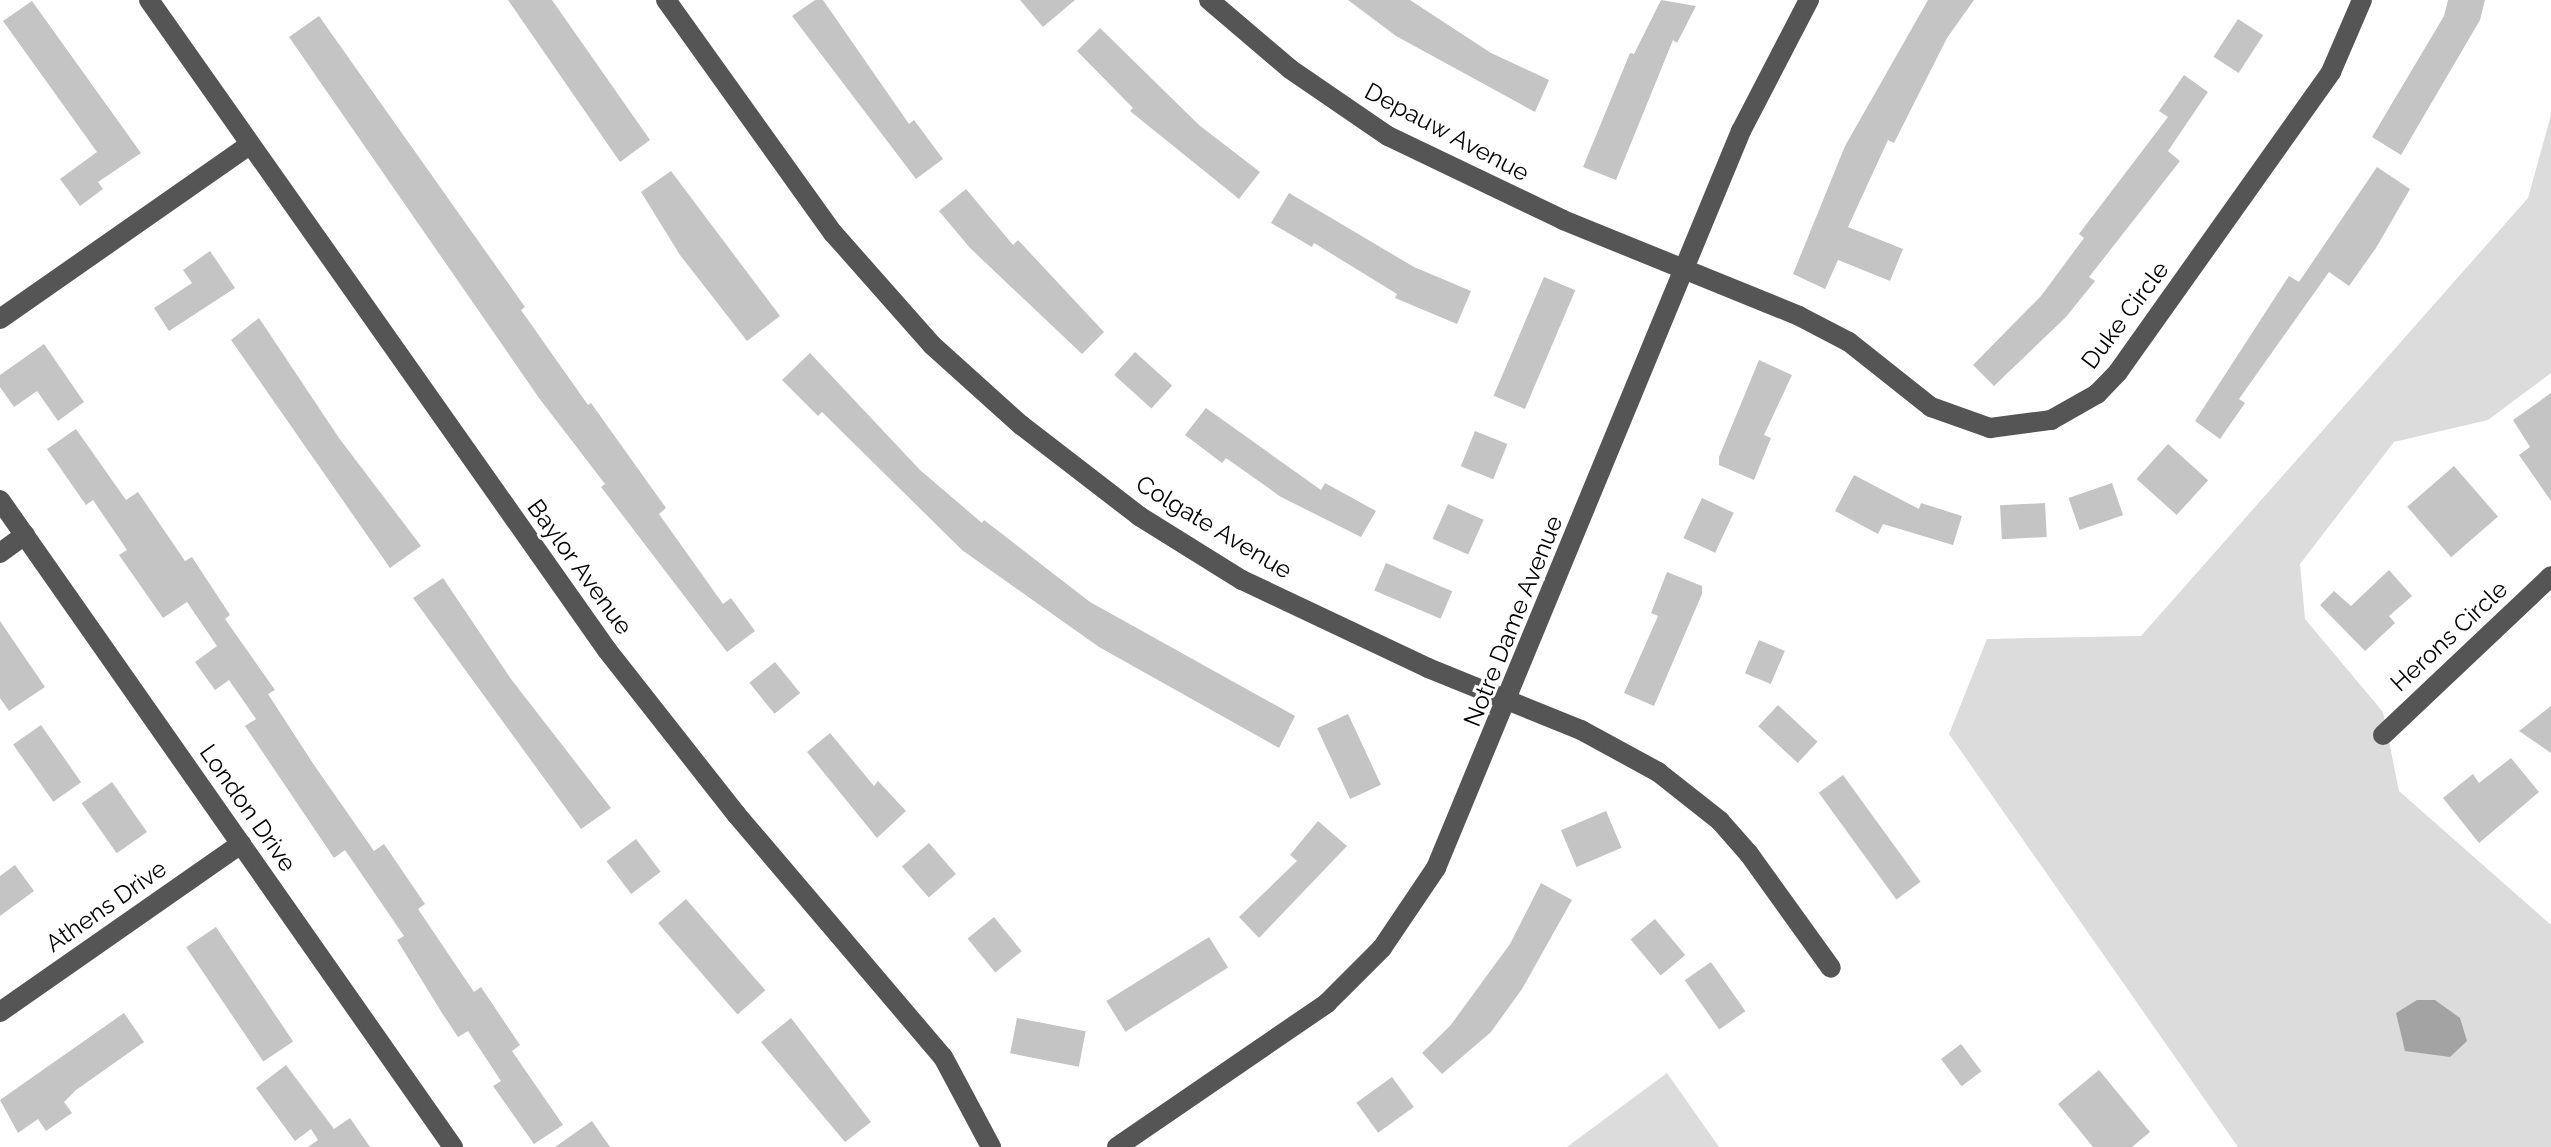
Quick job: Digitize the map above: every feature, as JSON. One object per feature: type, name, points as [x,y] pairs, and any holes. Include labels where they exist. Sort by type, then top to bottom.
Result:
[{"type":"street","name":"Baylor Avenue","points":[[149,0],[607,650],[736,814],[943,1057],[991,1147]]},
{"type":"street","name":"Colgate Avenue","points":[[666,0],[833,233],[932,345],[1021,425],[1139,516],[1242,580],[1622,751],[1690,795],[1749,854],[1831,968]]},
{"type":"street","name":"Depauw Avenue","points":[[1209,0],[1290,69],[1388,136],[1467,177],[1685,270]]},
{"type":"street","name":"Notre Dame Avenue","points":[[1117,1147],[1327,1003],[1382,948],[1436,868],[1758,95],[1809,0]]},
{"type":"street","name":"Duke Circle","points":[[1685,270],[1849,342],[1931,407],[1957,420],[1990,428],[2051,420],[2097,394],[2146,335],[2331,72],[2362,0]]},
{"type":"street","points":[[0,319],[249,145]]},
{"type":"street","name":"London Drive","points":[[0,500],[453,1147]]},
{"type":"street","points":[[0,553],[25,535]]},
{"type":"street","name":"Herons Circle","points":[[2383,735],[2551,576]]},
{"type":"street","name":"Athens Drive","points":[[0,1012],[241,844]]},
{"type":"shaded area","points":[[2551,115],[2551,373],[2488,420],[2394,442],[2300,564],[2305,619],[2383,712],[2399,791],[2551,925],[2551,1147],[2238,1147],[1949,734],[1987,639],[2141,636],[2528,198]]},
{"type":"shaded area","points":[[2417,1000],[2435,1000],[2460,1018],[2467,1041],[2450,1057],[2405,1051],[2396,1013]]},
{"type":"shaded area","points":[[1667,1073],[1719,1147],[1567,1147]]},
{"type":"building","points":[[508,0],[552,0],[650,140],[620,162]]},
{"type":"building","points":[[815,0],[823,0],[909,124],[914,120],[943,159],[916,179],[792,16]]},
{"type":"building","points":[[1020,0],[1075,0],[1043,27]]},
{"type":"building","points":[[1348,0],[1410,0],[1491,53],[1549,80],[1535,112],[1396,36]]},
{"type":"building","points":[[1661,0],[1696,6],[1677,43],[1673,40],[1616,180],[1583,167],[1630,53],[1634,54]]},
{"type":"building","points":[[1928,0],[1974,0],[1947,38],[1894,143],[1888,140],[1848,227],[1903,249],[1890,281],[1838,260],[1825,289],[1793,274],[1845,146]]},
{"type":"building","points":[[2448,0],[2485,0],[2480,20],[2401,155],[2372,137],[2444,16]]},
{"type":"building","points":[[32,1],[141,153],[98,182],[103,189],[80,206],[60,179],[97,152],[3,21]]},
{"type":"building","points":[[319,16],[525,307],[521,310],[588,405],[591,403],[666,508],[659,514],[723,604],[731,598],[755,631],[727,652],[601,487],[605,484],[539,398],[289,37]]},
{"type":"building","points":[[2238,19],[2263,35],[2239,73],[2213,57]]},
{"type":"building","points":[[1100,28],[1199,125],[1260,172],[1239,199],[1130,111],[1133,108],[1077,51]]},
{"type":"building","points":[[2184,75],[2208,92],[2168,151],[2180,161],[2089,277],[2095,281],[2066,317],[1994,386],[1973,365],[2041,296],[2084,238],[2079,234],[2168,117],[2159,111]]},
{"type":"building","points":[[2377,167],[2410,189],[2376,248],[2349,286],[2329,272],[2239,399],[2245,403],[2220,439],[2195,421],[2289,276],[2299,282]]},
{"type":"building","points":[[671,171],[780,316],[747,341],[680,255],[641,192]]},
{"type":"building","points":[[966,189],[1013,245],[1018,240],[1104,332],[1082,354],[970,248],[939,211]]},
{"type":"building","points":[[1289,193],[1414,267],[1471,291],[1457,324],[1395,298],[1397,294],[1314,243],[1312,247],[1271,223]]},
{"type":"building","points":[[210,251],[235,288],[169,331],[154,308],[192,283],[183,270]]},
{"type":"building","points":[[1544,277],[1575,290],[1525,409],[1494,396]]},
{"type":"building","points":[[259,318],[339,438],[421,546],[390,568],[231,340]]},
{"type":"building","points":[[44,344],[84,402],[58,421],[37,391],[14,407],[0,387],[0,375]]},
{"type":"building","points":[[1135,352],[1172,385],[1151,408],[1114,375]]},
{"type":"building","points":[[810,353],[920,470],[982,523],[984,520],[1090,602],[1295,716],[1279,748],[1099,647],[962,550],[822,412],[818,416],[782,380]]},
{"type":"building","points":[[1759,360],[1792,375],[1764,435],[1771,438],[1754,480],[1719,465],[1719,457]]},
{"type":"building","points":[[2551,393],[2551,501],[2519,455],[2530,447],[2513,420]]},
{"type":"building","points":[[1206,408],[1321,490],[1325,483],[1376,511],[1361,537],[1281,497],[1226,458],[1222,463],[1185,435]]},
{"type":"building","points":[[76,429],[126,500],[138,492],[185,561],[192,557],[230,615],[225,619],[275,690],[268,694],[314,765],[374,851],[384,844],[425,904],[418,909],[474,992],[481,987],[520,1045],[512,1051],[563,1125],[534,1144],[493,1086],[501,1081],[468,1031],[458,1037],[442,1013],[397,940],[404,936],[345,850],[334,858],[245,726],[256,719],[229,680],[215,690],[195,662],[217,646],[187,602],[163,618],[119,555],[127,550],[93,500],[86,505],[47,449]]},
{"type":"building","points":[[1475,431],[1507,444],[1493,479],[1461,466]]},
{"type":"building","points":[[2168,444],[2208,480],[2177,515],[2137,479]]},
{"type":"building","points":[[2454,466],[2498,517],[2451,557],[2407,507]]},
{"type":"building","points":[[1854,475],[1919,509],[1921,503],[1962,516],[1953,545],[1883,524],[1878,534],[1835,511]]},
{"type":"building","points":[[2112,483],[2123,515],[2080,530],[2069,498]]},
{"type":"building","points":[[1702,498],[1734,513],[1715,553],[1683,538]]},
{"type":"building","points":[[2045,503],[2047,537],[2002,539],[2000,505]]},
{"type":"building","points":[[1448,504],[1484,520],[1468,555],[1433,539]]},
{"type":"building","points":[[1386,563],[1452,591],[1441,619],[1374,591]]},
{"type":"building","points":[[2389,570],[2412,596],[2389,616],[2395,623],[2365,651],[2320,605],[2334,591],[2351,606]]},
{"type":"building","points":[[1667,572],[1702,586],[1702,594],[1654,706],[1624,693],[1658,616],[1651,613]]},
{"type":"building","points":[[443,578],[511,679],[611,808],[581,829],[413,598]]},
{"type":"building","points":[[0,621],[45,687],[9,711],[0,698]]},
{"type":"building","points":[[1759,640],[1785,651],[1771,684],[1745,673]]},
{"type":"building","points":[[775,662],[800,693],[775,714],[749,683]]},
{"type":"building","points":[[1778,705],[1817,742],[1798,763],[1758,726]]},
{"type":"building","points":[[2551,706],[2551,753],[2519,731]]},
{"type":"building","points":[[1348,714],[1381,785],[1350,799],[1317,728]]},
{"type":"building","points":[[41,725],[81,782],[53,802],[13,745]]},
{"type":"building","points":[[830,733],[874,786],[878,781],[906,811],[877,838],[807,752]]},
{"type":"building","points":[[2511,758],[2539,792],[2479,843],[2443,798],[2473,774],[2479,783]]},
{"type":"building","points":[[1843,775],[1921,882],[1896,899],[1819,793]]},
{"type":"building","points":[[112,782],[147,832],[117,853],[82,803]]},
{"type":"building","points":[[1606,811],[1622,848],[1577,867],[1561,830]]},
{"type":"building","points":[[1318,821],[1347,846],[1259,938],[1239,917],[1297,861],[1290,855]]},
{"type":"building","points":[[636,839],[661,872],[631,894],[606,861]]},
{"type":"building","points":[[929,843],[956,874],[929,898],[902,867]]},
{"type":"building","points":[[15,865],[34,891],[0,916],[0,876]]},
{"type":"building","points":[[1541,883],[1572,900],[1522,989],[1491,1032],[1442,1074],[1422,1053],[1450,1026],[1510,944]]},
{"type":"building","points":[[686,899],[765,990],[737,1015],[658,923]]},
{"type":"building","points":[[994,917],[1022,951],[995,973],[968,938]]},
{"type":"building","points":[[1655,919],[1685,955],[1661,976],[1630,940]]},
{"type":"building","points":[[216,927],[293,1041],[263,1062],[186,947]]},
{"type":"building","points":[[1209,937],[1228,968],[1125,1032],[1106,1001]]},
{"type":"building","points":[[1711,962],[1745,1011],[1719,1030],[1685,980]]},
{"type":"building","points":[[124,1013],[144,1042],[76,1090],[64,1102],[72,1113],[46,1131],[38,1119],[18,1133],[0,1100]]},
{"type":"building","points":[[791,1018],[871,1122],[845,1142],[761,1042]]},
{"type":"building","points":[[1017,1018],[1086,1031],[1079,1067],[1010,1053]]},
{"type":"building","points":[[1961,1044],[1981,1071],[1961,1086],[1941,1059]]},
{"type":"building","points":[[286,1065],[334,1129],[350,1118],[370,1147],[308,1147],[318,1140],[311,1129],[295,1141],[256,1088]]},
{"type":"building","points":[[2099,1070],[2150,1132],[2132,1147],[2093,1147],[2058,1104]]},
{"type":"building","points":[[1392,1077],[1414,1107],[1378,1133],[1356,1103]]},
{"type":"building","points":[[592,1121],[610,1147],[555,1147]]}]
